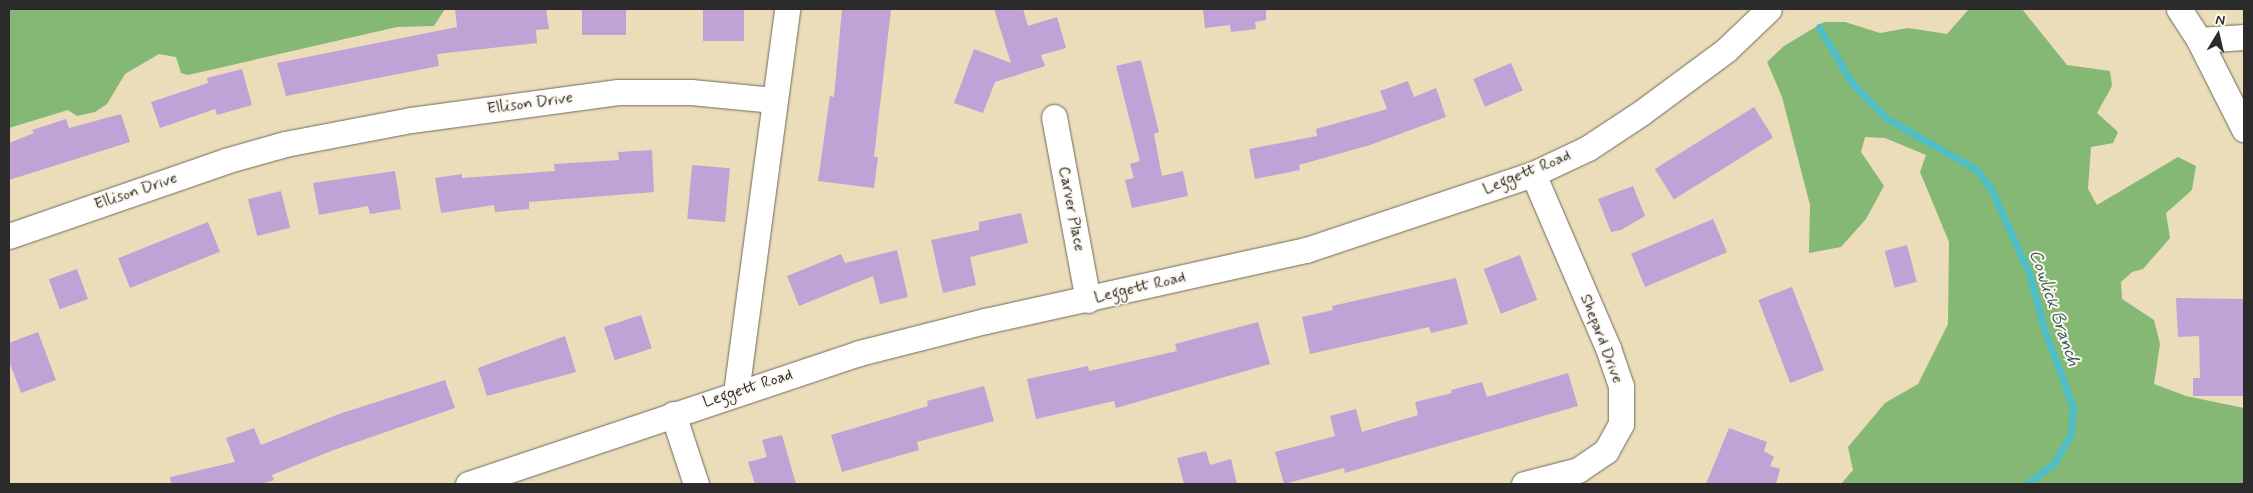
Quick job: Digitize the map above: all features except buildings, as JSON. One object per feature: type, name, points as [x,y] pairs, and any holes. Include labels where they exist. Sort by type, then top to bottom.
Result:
[{"type":"street","points":[[736,393],[787,9]]},
{"type":"street","name":"Leggett Road","points":[[468,484],[859,352],[985,321],[1088,300],[1306,250],[1533,174],[1588,148],[1641,112],[1726,50],[1769,9]]},
{"type":"street","points":[[2179,9],[2199,40],[2244,129]]},
{"type":"street","points":[[2199,40],[2244,37]]},
{"type":"street","name":"Ellison Drive","points":[[9,236],[234,159],[285,144],[411,120],[618,92],[691,92],[774,100]]},
{"type":"street","name":"Carver Place","points":[[1054,117],[1088,300]]},
{"type":"street","name":"Shepard Drive","points":[[1524,484],[1578,470],[1606,451],[1621,424],[1621,386],[1608,348],[1533,174]]},
{"type":"street","points":[[672,414],[696,484]]},
{"type":"green space","points":[[9,9],[445,9],[434,26],[397,27],[188,75],[181,73],[176,57],[159,54],[125,74],[107,104],[95,112],[77,116],[68,110],[9,128]]},
{"type":"green space","points":[[1969,9],[2022,9],[2067,65],[2110,71],[2112,86],[2097,113],[2118,132],[2113,143],[2091,147],[2088,189],[2097,205],[2178,157],[2196,166],[2192,190],[2166,213],[2170,238],[2143,269],[2132,272],[2121,282],[2122,299],[2154,320],[2160,344],[2154,384],[2186,396],[2244,408],[2244,484],[1841,484],[1853,470],[1848,447],[1885,403],[1918,384],[1948,324],[1949,242],[1920,172],[1926,155],[1885,138],[1865,137],[1861,152],[1884,186],[1866,219],[1841,247],[1809,253],[1810,205],[1782,97],[1767,62],[1784,46],[1824,22],[1845,22],[1880,33],[1908,28],[1947,34]]},
{"type":"waterway","name":"Cowlick Branch","points":[[1819,27],[1852,83],[1886,118],[1977,170],[1992,191],[2029,273],[2044,329],[2073,407],[2071,434],[2054,463],[2027,484]]}]
